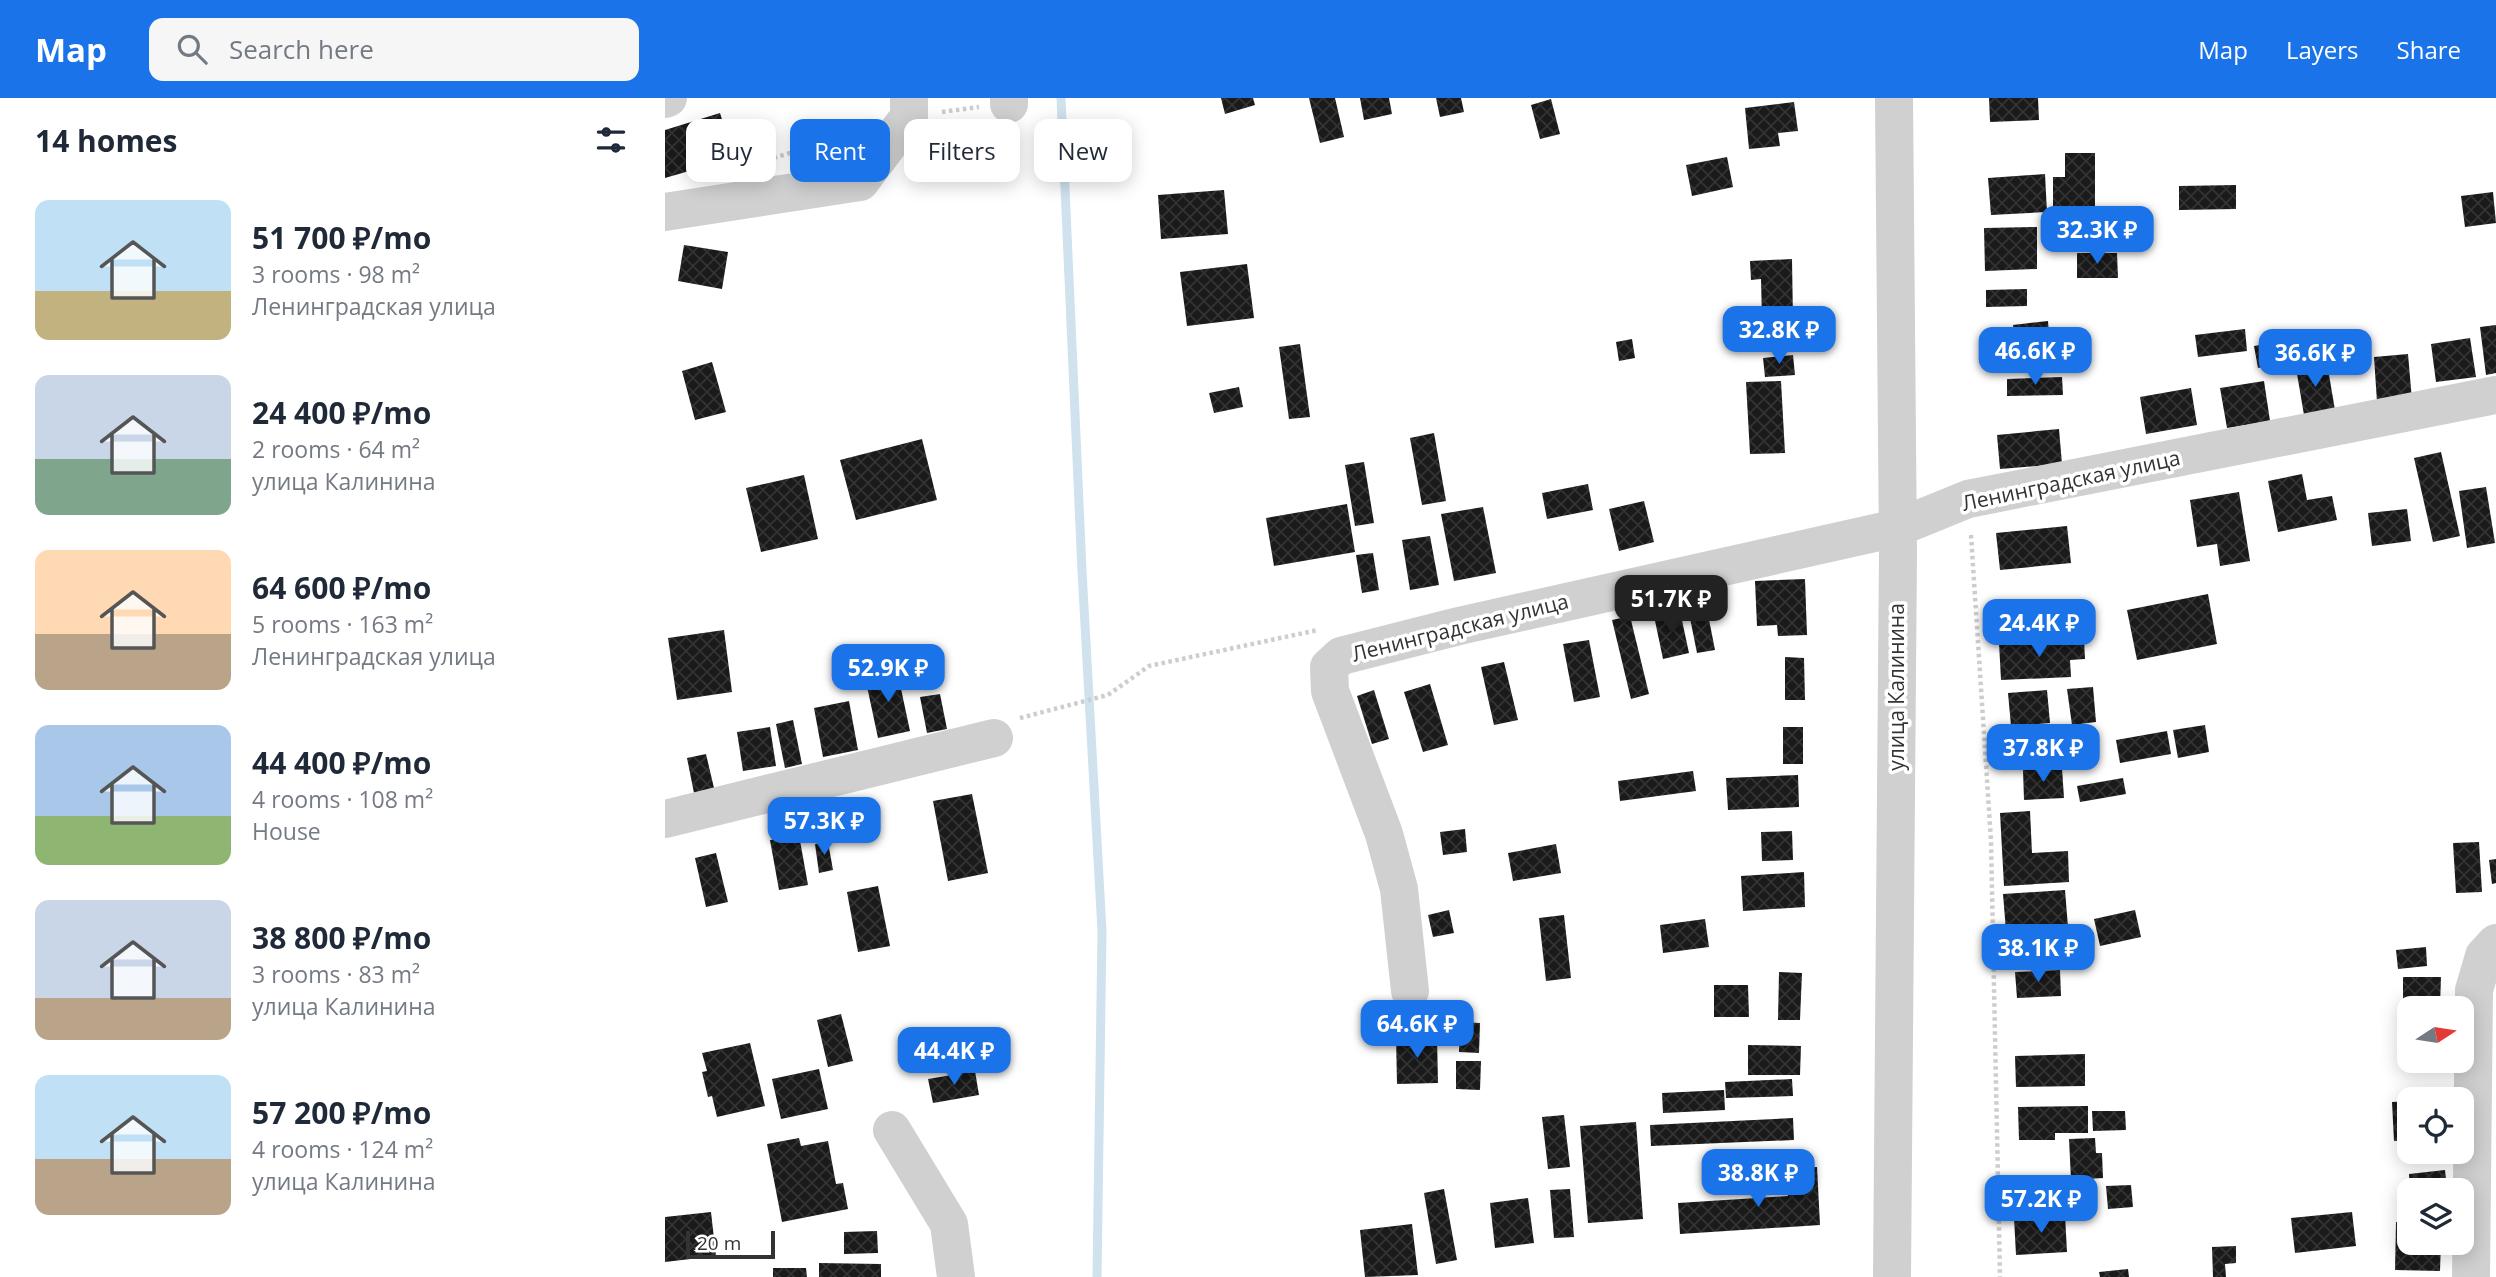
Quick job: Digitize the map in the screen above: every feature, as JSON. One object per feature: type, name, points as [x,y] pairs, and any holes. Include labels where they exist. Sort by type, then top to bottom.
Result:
[{"type":"street","points":[[665,212],[860,181],[909,117],[909,98]]},
{"type":"street","name":"улица Калинина","points":[[1892,1277],[1897,528],[1894,98]]},
{"type":"street","name":"Ленинградская улица","points":[[1410,991],[1399,889],[1384,834],[1330,691],[1329,667],[1334,660],[1459,626],[1897,528],[1968,499],[2496,395]]},
{"type":"street","points":[[665,819],[994,738]]},
{"type":"street","points":[[2471,1277],[2474,990],[2484,956],[2496,943]]},
{"type":"street","points":[[892,1130],[949,1224],[956,1277]]},
{"type":"path","points":[[1968,499],[1991,841],[2000,1277]]},
{"type":"path","points":[[1084,701],[1097,698]]},
{"type":"building","points":[[1221,98],[1253,98],[1255,105],[1225,114]]},
{"type":"building","points":[[1309,98],[1335,98],[1344,137],[1320,143]]},
{"type":"building","points":[[1360,98],[1389,98],[1392,114],[1364,120]]},
{"type":"building","points":[[1436,98],[1461,98],[1464,112],[1440,117]]},
{"type":"building","points":[[1989,98],[2038,98],[2039,120],[1990,122]]},
{"type":"building","points":[[1551,99],[1560,134],[1540,139],[1531,105]]},
{"type":"building","points":[[1794,102],[1798,131],[1778,133],[1780,146],[1749,149],[1745,108]]},
{"type":"building","points":[[720,113],[722,119],[701,119]]},
{"type":"building","points":[[686,124],[686,172],[665,178],[665,130]]},
{"type":"building","points":[[2065,153],[2095,153],[2095,213],[2053,213],[2053,177],[2065,177]]},
{"type":"building","points":[[1727,157],[1733,187],[1692,196],[1686,165]]},
{"type":"building","points":[[2045,174],[2047,212],[1991,215],[1988,178]]},
{"type":"building","points":[[2236,185],[2236,209],[2179,210],[2179,186]]},
{"type":"building","points":[[1224,190],[1228,234],[1161,239],[1158,195]]},
{"type":"building","points":[[2493,192],[2496,223],[2465,227],[2461,196]]},
{"type":"building","points":[[2037,227],[2037,269],[1985,271],[1984,228]]},
{"type":"building","points":[[684,245],[728,252],[722,289],[678,281]]},
{"type":"building","points":[[2077,253],[2117,253],[2118,278],[2077,278]]},
{"type":"building","points":[[1792,259],[1793,321],[1762,321],[1761,279],[1751,280],[1750,261]]},
{"type":"building","points":[[1247,264],[1254,318],[1187,326],[1180,272]]},
{"type":"building","points":[[2027,289],[2027,306],[1986,307],[1986,290]]},
{"type":"building","points":[[2048,321],[2051,362],[1994,368],[1991,338],[2014,336],[2013,325]]},
{"type":"building","points":[[2496,325],[2496,373],[2486,375],[2480,327]]},
{"type":"building","points":[[2245,329],[2247,351],[2198,357],[2195,335]]},
{"type":"building","points":[[2470,338],[2476,377],[2436,382],[2431,344]]},
{"type":"building","points":[[1632,339],[1635,358],[1619,361],[1616,342]]},
{"type":"building","points":[[2276,342],[2280,363],[2258,368],[2254,346]]},
{"type":"building","points":[[1300,344],[1310,417],[1289,419],[1279,347]]},
{"type":"building","points":[[2408,354],[2412,400],[2377,402],[2374,357]]},
{"type":"building","points":[[1793,355],[1795,375],[1765,377],[1763,358]]},
{"type":"building","points":[[712,362],[726,412],[695,420],[682,371]]},
{"type":"building","points":[[2327,363],[2335,410],[2304,415],[2296,368]]},
{"type":"building","points":[[2062,377],[2063,395],[2007,396],[2007,379]]},
{"type":"building","points":[[1781,381],[1785,453],[1750,454],[1746,382]]},
{"type":"building","points":[[2264,381],[2270,421],[2227,428],[2220,388]]},
{"type":"building","points":[[1239,387],[1243,407],[1214,413],[1209,393]]},
{"type":"building","points":[[2191,388],[2197,425],[2146,434],[2140,397]]},
{"type":"building","points":[[2059,429],[2062,464],[2000,469],[1997,435]]},
{"type":"building","points":[[1434,433],[1446,501],[1422,505],[1410,438]]},
{"type":"building","points":[[922,439],[937,500],[856,520],[840,460]]},
{"type":"building","points":[[2441,452],[2460,536],[2433,542],[2414,458]]},
{"type":"building","points":[[1364,462],[1374,523],[1355,526],[1345,465]]},
{"type":"building","points":[[2302,474],[2307,500],[2332,496],[2337,520],[2278,532],[2268,481]]},
{"type":"building","points":[[804,475],[818,539],[761,552],[746,488]]},
{"type":"building","points":[[1588,484],[1593,510],[1547,519],[1542,493]]},
{"type":"building","points":[[2486,487],[2495,543],[2467,548],[2459,491]]},
{"type":"building","points":[[2239,492],[2250,561],[2220,566],[2217,544],[2197,547],[2190,500]]},
{"type":"building","points":[[1644,501],[1654,542],[1619,551],[1609,509]]},
{"type":"building","points":[[1347,504],[1355,552],[1274,566],[1266,518]]},
{"type":"building","points":[[1483,507],[1496,573],[1454,581],[1441,514]]},
{"type":"building","points":[[2407,509],[2411,541],[2372,546],[2368,513]]},
{"type":"building","points":[[2067,526],[2071,563],[2000,570],[1996,533]]},
{"type":"building","points":[[1430,536],[1439,585],[1410,590],[1402,540]]},
{"type":"building","points":[[1373,553],[1379,590],[1362,593],[1356,555]]},
{"type":"building","points":[[1805,579],[1807,635],[1778,636],[1777,625],[1757,626],[1755,581]]},
{"type":"building","points":[[2208,594],[2217,644],[2137,660],[2127,610]]},
{"type":"building","points":[[1705,599],[1715,650],[1697,653],[1687,603]]},
{"type":"building","points":[[1680,611],[1689,653],[1663,659],[1654,616]]},
{"type":"building","points":[[1630,616],[1649,694],[1631,699],[1612,620]]},
{"type":"building","points":[[724,630],[732,692],[677,700],[668,638]]},
{"type":"building","points":[[2084,639],[2085,659],[2070,660],[2071,677],[2001,680],[1999,643]]},
{"type":"building","points":[[1589,640],[1600,697],[1574,702],[1563,644]]},
{"type":"building","points":[[1785,657],[1804,658],[1805,700],[1785,700]]},
{"type":"building","points":[[1504,662],[1518,720],[1494,725],[1481,667]]},
{"type":"building","points":[[897,670],[910,731],[878,738],[865,677]]},
{"type":"building","points":[[1430,684],[1448,745],[1423,752],[1404,692]]},
{"type":"building","points":[[2093,687],[2096,722],[2072,725],[2067,689]]},
{"type":"building","points":[[1374,690],[1389,739],[1372,744],[1357,696]]},
{"type":"building","points":[[2047,690],[2050,723],[2011,726],[2008,693]]},
{"type":"building","points":[[940,694],[947,729],[927,733],[920,697]]},
{"type":"building","points":[[849,701],[858,750],[823,757],[814,708]]},
{"type":"building","points":[[793,720],[802,764],[785,768],[776,724]]},
{"type":"building","points":[[2205,725],[2209,752],[2178,758],[2173,730]]},
{"type":"building","points":[[770,727],[776,766],[743,771],[737,732]]},
{"type":"building","points":[[1783,727],[1803,727],[1803,764],[1783,764]]},
{"type":"building","points":[[2167,731],[2171,754],[2120,763],[2116,740]]},
{"type":"building","points":[[706,754],[714,788],[694,793],[687,758]]},
{"type":"building","points":[[2062,768],[2064,798],[2024,800],[2023,770]]},
{"type":"building","points":[[1693,771],[1696,791],[1620,801],[1618,781]]},
{"type":"building","points":[[1798,775],[1799,807],[1728,810],[1726,778]]},
{"type":"building","points":[[2123,778],[2126,794],[2080,802],[2077,786]]},
{"type":"building","points":[[972,794],[988,873],[948,881],[933,801]]},
{"type":"building","points":[[2030,811],[2032,853],[2068,851],[2069,882],[2004,886],[2000,813]]},
{"type":"building","points":[[1465,829],[1467,852],[1443,855],[1440,832]]},
{"type":"building","points":[[1792,831],[1793,860],[1762,861],[1761,832]]},
{"type":"building","points":[[799,835],[808,885],[779,890],[770,840]]},
{"type":"building","points":[[828,842],[833,870],[819,873],[815,844]]},
{"type":"building","points":[[2479,842],[2482,892],[2456,893],[2453,843]]},
{"type":"building","points":[[1556,844],[1561,873],[1513,881],[1508,853]]},
{"type":"building","points":[[716,853],[728,902],[706,907],[695,858]]},
{"type":"building","points":[[2496,859],[2496,883],[2492,884],[2489,860]]},
{"type":"building","points":[[1804,872],[1805,907],[1743,911],[1741,876]]},
{"type":"building","points":[[878,886],[890,946],[858,952],[847,892]]},
{"type":"building","points":[[2065,890],[2068,927],[2006,931],[2003,894]]},
{"type":"building","points":[[1449,910],[1454,933],[1433,937],[1428,915]]},
{"type":"building","points":[[2135,910],[2141,937],[2100,946],[2094,919]]},
{"type":"building","points":[[1564,915],[1571,978],[1546,981],[1539,918]]},
{"type":"building","points":[[1705,919],[1709,947],[1663,953],[1660,925]]},
{"type":"building","points":[[2426,947],[2427,966],[2398,969],[2396,950]]},
{"type":"building","points":[[2060,970],[2061,996],[2017,998],[2015,972]]},
{"type":"building","points":[[1779,972],[1802,973],[1800,1020],[1778,1020]]},
{"type":"building","points":[[2403,977],[2441,977],[2440,996],[2403,996]]},
{"type":"building","points":[[1714,985],[1748,985],[1749,1017],[1714,1017]]},
{"type":"building","points":[[841,1014],[853,1061],[828,1067],[817,1020]]},
{"type":"building","points":[[1460,1022],[1480,1023],[1479,1053],[1459,1052]]},
{"type":"building","points":[[1396,1036],[1437,1036],[1438,1083],[1397,1084]]},
{"type":"building","points":[[750,1043],[765,1106],[717,1117],[712,1096],[708,1097],[702,1072],[707,1071],[702,1053]]},
{"type":"building","points":[[1748,1045],[1801,1046],[1800,1075],[1748,1075]]},
{"type":"building","points":[[2085,1054],[2085,1086],[2016,1087],[2015,1056]]},
{"type":"building","points":[[1456,1061],[1481,1061],[1480,1090],[1456,1089]]},
{"type":"building","points":[[819,1069],[828,1109],[781,1119],[772,1079]]},
{"type":"building","points":[[975,1071],[979,1095],[933,1103],[928,1079]]},
{"type":"building","points":[[1792,1079],[1793,1096],[1726,1098],[1725,1082]]},
{"type":"building","points":[[1724,1090],[1725,1110],[1663,1113],[1662,1093]]},
{"type":"building","points":[[2392,1102],[2397,1102],[2397,1141],[2394,1141]]},
{"type":"building","points":[[2088,1106],[2088,1133],[2055,1133],[2055,1140],[2019,1140],[2018,1107]]},
{"type":"building","points":[[2092,1111],[2125,1111],[2126,1130],[2093,1131]]},
{"type":"building","points":[[1564,1115],[1570,1167],[1548,1169],[1542,1117]]},
{"type":"building","points":[[1793,1118],[1794,1140],[1651,1146],[1650,1125]]},
{"type":"building","points":[[1636,1122],[1643,1219],[1588,1223],[1580,1126]]},
{"type":"building","points":[[799,1138],[801,1146],[828,1141],[836,1184],[843,1183],[848,1209],[782,1222],[767,1144]]},
{"type":"building","points":[[2095,1138],[2096,1153],[2102,1153],[2103,1178],[2071,1180],[2069,1139]]},
{"type":"building","points":[[1817,1167],[1820,1225],[1680,1234],[1678,1203],[1788,1196],[1786,1169]]},
{"type":"building","points":[[2445,1170],[2446,1178],[2409,1178],[2409,1174]]},
{"type":"building","points":[[2065,1181],[2066,1210],[2015,1212],[2014,1184]]},
{"type":"building","points":[[2131,1185],[2133,1207],[2108,1209],[2106,1186]]},
{"type":"building","points":[[1444,1189],[1457,1260],[1436,1264],[1424,1193]]},
{"type":"building","points":[[1570,1189],[1574,1237],[1554,1238],[1550,1190]]},
{"type":"building","points":[[1528,1198],[1534,1243],[1495,1248],[1490,1203]]},
{"type":"building","points":[[711,1212],[716,1256],[665,1262],[665,1217]]},
{"type":"building","points":[[2352,1212],[2356,1246],[2295,1253],[2291,1218]]},
{"type":"building","points":[[2065,1215],[2067,1252],[2016,1255],[2014,1218]]},
{"type":"building","points":[[2397,1222],[2397,1255],[2441,1255],[2440,1271],[2395,1270]]},
{"type":"building","points":[[1412,1224],[1418,1275],[1365,1277],[1360,1230]]},
{"type":"building","points":[[877,1231],[878,1253],[844,1254],[844,1232]]},
{"type":"building","points":[[2236,1246],[2236,1263],[2225,1264],[2226,1277],[2213,1277],[2212,1247]]},
{"type":"building","points":[[819,1263],[881,1264],[881,1277],[819,1277]]},
{"type":"building","points":[[773,1268],[806,1268],[807,1277],[773,1277]]},
{"type":"building","points":[[2128,1269],[2129,1277],[2100,1277],[2099,1272]]},
{"type":"waterway","points":[[1061,98],[1082,571],[1102,931],[1097,1277]]}]
